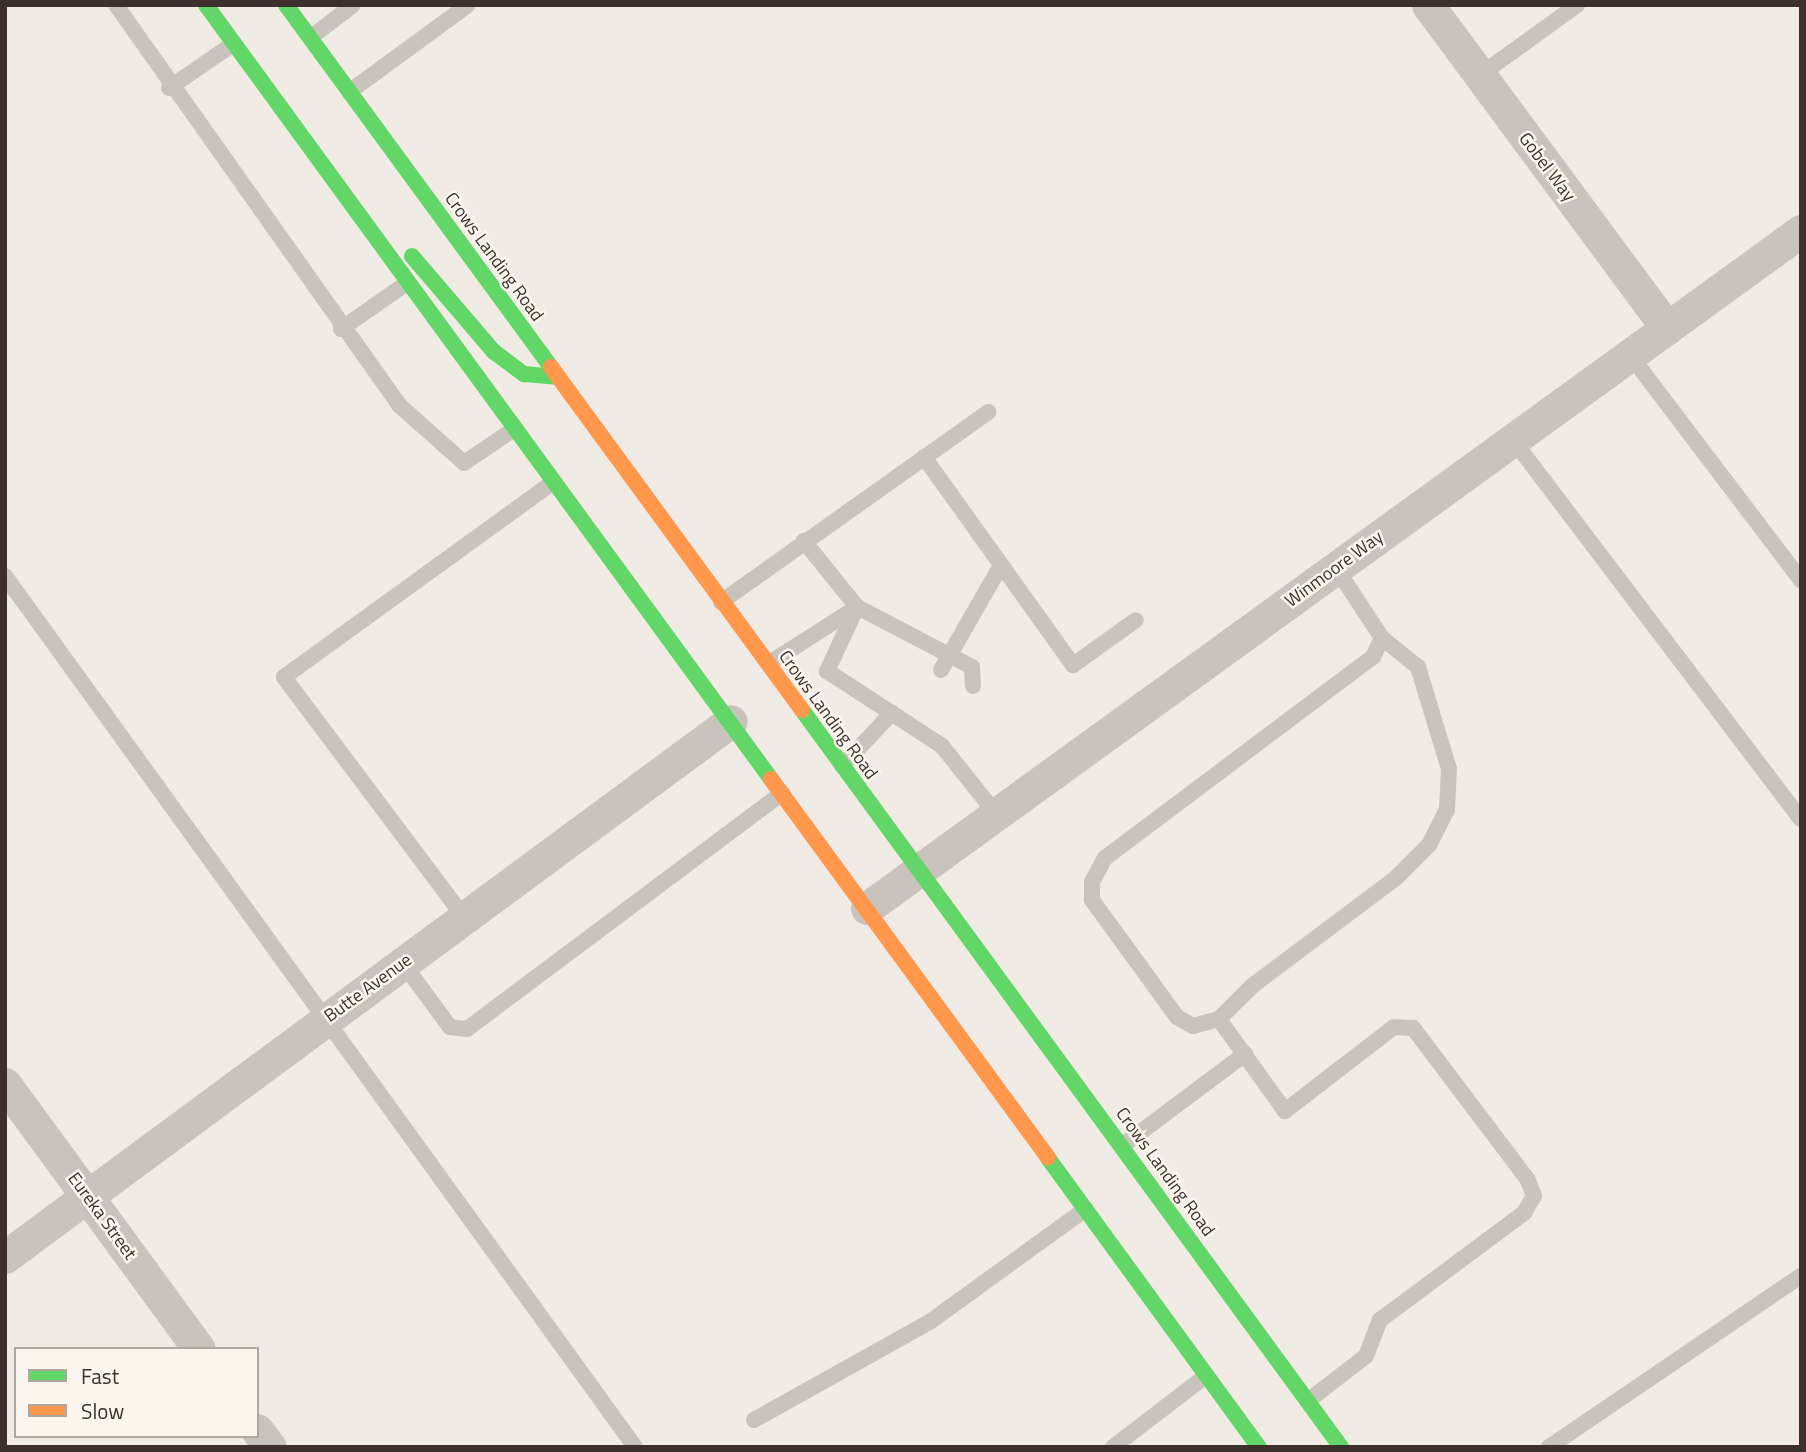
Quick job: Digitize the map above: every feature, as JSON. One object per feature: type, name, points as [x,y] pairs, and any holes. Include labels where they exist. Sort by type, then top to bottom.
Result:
[{"type":"main road","points":[[206,5],[514,429],[732,721],[1259,1447]]},
{"type":"main road","name":"Crows Landing Road","points":[[286,5],[1341,1447]]},
{"type":"main road","points":[[359,217],[424,264],[493,351],[524,374],[557,377]]},
{"type":"street","name":"Gobel Way","points":[[1428,5],[1667,328]]},
{"type":"street","name":"Winmoore Way","points":[[867,908],[1801,231]]},
{"type":"street","name":"Butte Avenue","points":[[5,1257],[732,721]]},
{"type":"street","name":"Eureka Street","points":[[5,1084],[197,1347]]},
{"type":"street","points":[[259,1433],[270,1447]]},
{"type":"lane","points":[[116,5],[169,88],[341,329],[399,405],[464,463],[514,429]]},
{"type":"lane","points":[[310,38],[353,5]]},
{"type":"lane","points":[[349,92],[468,5]]},
{"type":"lane","points":[[1480,75],[1577,5]]},
{"type":"lane","points":[[169,88],[233,44]]},
{"type":"lane","points":[[341,329],[407,283]]},
{"type":"lane","points":[[1630,355],[1801,580]]},
{"type":"lane","points":[[721,602],[988,412]]},
{"type":"lane","points":[[1513,440],[1801,819]]},
{"type":"lane","points":[[924,457],[1000,567],[1073,665],[1136,620]]},
{"type":"lane","points":[[464,917],[284,677],[553,482]]},
{"type":"lane","points":[[804,541],[857,607],[908,643],[949,655],[972,667],[973,686]]},
{"type":"lane","points":[[941,670],[1000,567]]},
{"type":"lane","points":[[1336,568],[1382,638],[1418,667],[1449,769],[1447,810],[1429,845],[1396,877],[1252,986],[1219,1019],[1193,1026],[1177,1017],[1091,900],[1091,882],[1105,858],[1373,657],[1382,638]]},
{"type":"lane","points":[[5,576],[635,1447]]},
{"type":"lane","points":[[767,665],[857,607]]},
{"type":"lane","points":[[857,607],[827,671],[875,696],[892,713],[914,720],[946,739],[996,814]]},
{"type":"lane","points":[[842,766],[892,713]]},
{"type":"lane","points":[[402,962],[450,1027],[467,1029],[783,792]]},
{"type":"lane","points":[[1219,1019],[1285,1111],[1394,1027],[1413,1028],[1534,1196],[1524,1213],[1380,1320],[1366,1356],[1309,1400]]},
{"type":"lane","points":[[1122,1146],[1245,1054]]},
{"type":"lane","points":[[754,1420],[931,1321],[1086,1209]]},
{"type":"lane","points":[[1549,1447],[1801,1276]]},
{"type":"lane","points":[[1113,1447],[1206,1376]]},
{"type":"traffic: fast","points":[[206,5],[771,779]]},
{"type":"traffic: fast","points":[[286,5],[551,367]]},
{"type":"traffic: fast","points":[[412,256],[493,351],[524,374],[557,377]]},
{"type":"traffic: fast","points":[[802,710],[1341,1447]]},
{"type":"traffic: fast","points":[[1048,1158],[1259,1447]]},
{"type":"traffic: slow","points":[[551,367],[802,710]]},
{"type":"traffic: slow","points":[[771,779],[1048,1158]]}]
